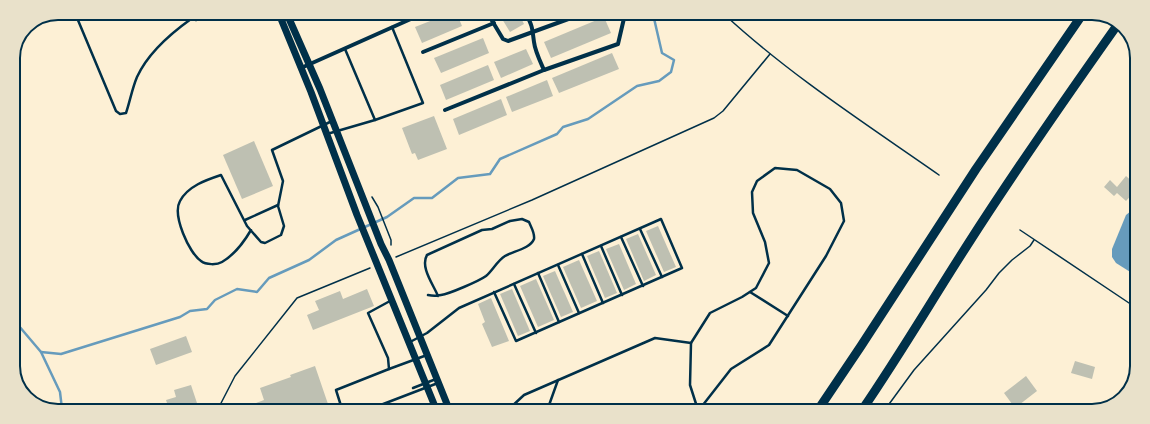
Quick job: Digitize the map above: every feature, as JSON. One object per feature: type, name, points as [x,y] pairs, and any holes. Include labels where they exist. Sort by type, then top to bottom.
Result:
[{"type":"highway","points":[[822,404],[976,169],[1079,20]]},
{"type":"highway","points":[[866,404],[890,369],[968,243],[1044,128],[1115,28]]},
{"type":"main road","points":[[281,20],[434,404]]},
{"type":"main road","points":[[291,20],[310,64],[447,404]]},
{"type":"street","points":[[301,68],[408,20]]},
{"type":"street","points":[[492,20],[503,39],[508,41],[567,20]]},
{"type":"street","points":[[530,20],[534,32],[534,43],[544,70]]},
{"type":"street","points":[[445,110],[544,70],[618,44],[624,20]]},
{"type":"street","points":[[423,52],[494,23]]},
{"type":"lane","points":[[78,20],[116,111],[120,114],[126,113],[137,78],[146,61],[170,34],[188,20]]},
{"type":"lane","points":[[326,134],[375,120],[423,102],[392,27]]},
{"type":"lane","points":[[345,48],[375,120]]},
{"type":"lane","points":[[251,230],[243,242],[221,263],[210,264],[202,262],[194,254],[182,233],[177,213],[179,202],[187,191],[221,175],[245,220],[260,242],[265,243],[281,235],[284,226],[278,205],[283,181],[272,150],[333,121]]},
{"type":"lane","points":[[696,404],[690,384],[691,343],[710,313],[756,288],[769,263],[765,242],[753,213],[752,192],[757,181],[775,168],[797,170],[830,189],[841,203],[844,221],[826,256],[770,345],[731,369],[703,404]]},
{"type":"lane","points":[[245,220],[278,205]]},
{"type":"lane","points":[[428,295],[438,296],[442,295],[486,276],[499,260],[528,246],[534,240],[534,234],[529,222],[522,219],[510,221],[492,229],[482,230],[427,255],[425,267],[438,296]]},
{"type":"lane","points":[[410,342],[420,337],[459,308],[494,292],[661,220],[682,268],[516,341],[494,292]]},
{"type":"lane","points":[[640,229],[662,277]]},
{"type":"lane","points":[[621,237],[643,286]]},
{"type":"lane","points":[[601,246],[622,295]]},
{"type":"lane","points":[[582,254],[603,303]]},
{"type":"lane","points":[[558,265],[579,313]]},
{"type":"lane","points":[[538,274],[560,322]]},
{"type":"lane","points":[[514,284],[536,332]]},
{"type":"lane","points":[[750,292],[788,316]]},
{"type":"lane","points":[[389,369],[388,358],[368,313],[392,300]]},
{"type":"lane","points":[[514,404],[524,395],[558,379],[655,338],[691,343]]},
{"type":"lane","points":[[340,404],[336,390],[427,355]]},
{"type":"lane","points":[[550,404],[558,379]]},
{"type":"lane","points":[[383,404],[437,381]]},
{"type":"lane","points":[[414,388],[427,385]]},
{"type":"path","points":[[730,20],[770,54],[939,175]]},
{"type":"path","points":[[393,259],[532,200],[714,118],[723,111],[770,54]]},
{"type":"path","points":[[378,207],[391,240]]},
{"type":"path","points":[[1020,230],[1130,305]]},
{"type":"path","points":[[888,404],[914,370],[986,290],[999,273],[1012,260],[1030,246],[1034,240]]},
{"type":"path","points":[[221,404],[235,376],[297,298],[372,268]]},
{"type":"water","points":[[1130,212],[1130,272],[1116,263],[1112,257],[1112,249],[1126,215]]},
{"type":"building","points":[[433,20],[460,20],[462,26],[422,43],[415,27]]},
{"type":"building","points":[[503,20],[522,20],[524,24],[510,32]]},
{"type":"building","points":[[597,20],[605,20],[611,33],[551,58],[544,42]]},
{"type":"building","points":[[483,38],[489,53],[441,73],[434,58]]},
{"type":"building","points":[[526,49],[533,64],[501,78],[494,62]]},
{"type":"building","points":[[612,53],[619,69],[559,93],[552,78]]},
{"type":"building","points":[[488,65],[494,80],[446,100],[440,85]]},
{"type":"building","points":[[547,80],[553,96],[512,112],[506,97]]},
{"type":"building","points":[[501,99],[507,115],[459,135],[453,119]]},
{"type":"building","points":[[434,116],[447,149],[418,160],[415,153],[412,154],[402,128]]},
{"type":"building","points":[[254,141],[273,186],[242,199],[223,155]]},
{"type":"building","points":[[1126,176],[1130,180],[1130,197],[1126,201],[1117,193],[1114,196],[1104,187],[1110,180],[1117,187]]},
{"type":"building","points":[[658,226],[676,267],[664,272],[646,231]]},
{"type":"building","points":[[638,234],[656,275],[644,281],[626,239]]},
{"type":"building","points":[[619,244],[636,284],[624,290],[606,249]]},
{"type":"building","points":[[599,251],[617,293],[605,298],[587,256]]},
{"type":"building","points":[[579,260],[597,301],[581,308],[563,267]]},
{"type":"building","points":[[555,271],[573,312],[561,317],[543,276]]},
{"type":"building","points":[[536,279],[554,320],[538,327],[520,286]]},
{"type":"building","points":[[367,289],[374,306],[313,330],[307,315],[319,310],[315,301],[340,291],[343,299]]},
{"type":"building","points":[[512,289],[530,331],[518,336],[500,294]]},
{"type":"building","points":[[491,298],[509,341],[492,347],[482,324],[485,322],[478,304]]},
{"type":"building","points":[[186,336],[192,352],[156,365],[150,349]]},
{"type":"building","points":[[1075,361],[1095,367],[1092,379],[1071,373]]},
{"type":"building","points":[[315,366],[328,404],[253,404],[264,400],[260,388],[291,377],[290,375]]},
{"type":"building","points":[[1026,376],[1037,391],[1020,404],[1012,404],[1004,393]]},
{"type":"building","points":[[191,385],[197,404],[167,404],[166,400],[176,397],[174,390]]},
{"type":"waterway","points":[[41,352],[61,354],[180,317],[190,311],[207,309],[215,300],[237,289],[257,292],[269,278],[309,260],[336,240],[387,217],[414,198],[432,198],[458,178],[490,174],[500,159],[557,134],[563,127],[588,119],[637,86],[659,81],[671,72],[674,60],[662,53],[654,20]]},
{"type":"waterway","points":[[20,327],[41,352],[60,392],[61,404]]}]
